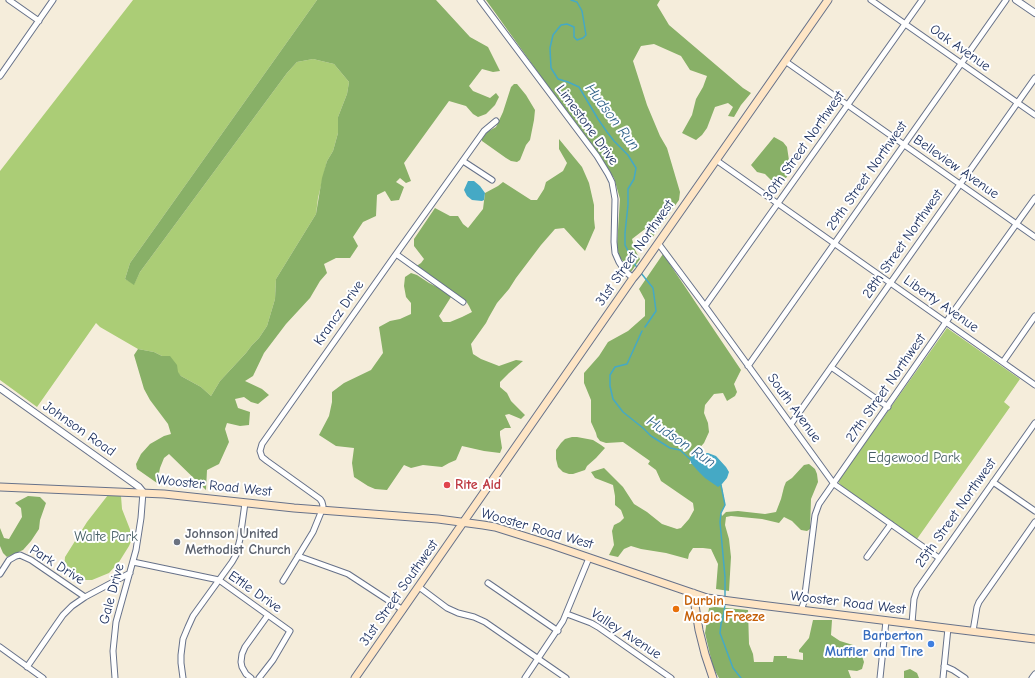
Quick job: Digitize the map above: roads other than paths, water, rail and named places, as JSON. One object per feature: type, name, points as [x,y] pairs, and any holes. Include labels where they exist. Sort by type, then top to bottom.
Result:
[{"type":"main road","name":"31st Street Northwest","points":[[464,522],[828,0]]},
{"type":"main road","name":"Wooster Road West","points":[[0,487],[143,492],[246,503],[464,522],[495,527],[707,598],[1034,638]]},
{"type":"main road","name":"31st Street Southwest","points":[[355,678],[464,522]]},
{"type":"main road","points":[[693,594],[702,643],[714,678]]},
{"type":"street","points":[[9,0],[39,21]]},
{"type":"street","points":[[0,76],[53,0]]},
{"type":"street","name":"Limestone Drive","points":[[480,0],[597,156],[608,174],[612,182],[615,199],[615,253],[625,271],[637,272]]},
{"type":"street","name":"Oak Avenue","points":[[871,0],[1035,115]]},
{"type":"street","name":"30th Street Northwest","points":[[705,306],[922,0]]},
{"type":"street","name":"29th Street Northwest","points":[[748,366],[1006,0]]},
{"type":"street","points":[[1016,0],[1035,13]]},
{"type":"street","name":"Belleview Avenue","points":[[785,61],[1035,237]]},
{"type":"street","name":"28th Street Northwest","points":[[790,424],[1035,78]]},
{"type":"street","name":"Krancz Drive","points":[[322,510],[323,506],[320,499],[267,461],[261,454],[260,448],[484,131],[496,121]]},
{"type":"street","name":"Liberty Avenue","points":[[716,160],[1035,385]]},
{"type":"street","points":[[463,161],[492,180]]},
{"type":"street","name":"27th Street Northwest","points":[[801,610],[804,602],[815,515],[819,504],[946,322],[1035,198]]},
{"type":"street","name":"South Avenue","points":[[658,243],[834,484],[939,558]]},
{"type":"street","points":[[396,254],[463,302]]},
{"type":"street","points":[[1003,362],[1035,316]]},
{"type":"street","points":[[831,367],[888,407]]},
{"type":"street","name":"Johnson Road","points":[[0,388],[139,487],[143,492]]},
{"type":"street","name":"25th Street Northwest","points":[[912,623],[915,594],[1035,423]]},
{"type":"street","points":[[994,482],[1035,511]]},
{"type":"street","name":"Gale Drive","points":[[115,678],[113,659],[116,622],[133,562],[138,538],[143,492]]},
{"type":"street","points":[[183,678],[181,655],[183,639],[193,616],[232,562],[240,539],[246,503]]},
{"type":"street","points":[[283,581],[312,532],[322,510]]},
{"type":"street","points":[[973,631],[979,602],[1035,522]]},
{"type":"street","points":[[868,557],[891,524]]},
{"type":"street","name":"Park Drive","points":[[0,574],[6,563],[20,555],[31,560],[85,597]]},
{"type":"street","points":[[298,556],[348,574],[403,610]]},
{"type":"street","points":[[525,678],[558,631],[567,614],[589,558]]},
{"type":"street","name":"Ettle Drive","points":[[133,562],[219,580],[290,631],[273,660],[260,678]]},
{"type":"street","points":[[27,667],[63,615],[72,606],[85,597],[130,573]]},
{"type":"street","points":[[488,583],[558,631]]},
{"type":"street","points":[[419,587],[447,608],[485,622],[566,678]]},
{"type":"street","name":"Valley Avenue","points":[[567,614],[587,621],[598,627],[671,678]]},
{"type":"street","points":[[251,678],[246,674],[242,666],[242,654],[245,647],[268,615]]},
{"type":"street","points":[[880,678],[886,620]]},
{"type":"street","points":[[943,678],[948,628]]},
{"type":"street","points":[[0,647],[43,678]]},
{"type":"street","points":[[944,666],[965,678]]},
{"type":"street","points":[[1032,678],[1035,674]]},
{"type":"water","points":[[468,181],[474,181],[480,186],[485,193],[484,200],[472,200],[467,196],[464,190]]},
{"type":"water","points":[[694,452],[708,453],[716,456],[726,467],[729,472],[727,478],[722,484],[718,487],[705,478],[691,463],[690,458]]},
{"type":"waterway","name":"Hudson Run","points":[[571,0],[577,2],[582,11],[586,35],[577,40],[574,37],[574,27],[567,24],[561,25],[553,35],[550,48],[551,68],[558,79],[579,87],[607,132],[628,155],[636,168],[634,179],[628,189],[625,245],[637,268]]},
{"type":"waterway","name":"Hudson Run","points":[[641,273],[653,288],[656,311],[645,327]]},
{"type":"waterway","name":"Hudson Run","points":[[642,331],[627,364],[615,367],[610,375],[610,386],[613,399],[623,412],[651,436],[670,448],[680,450],[691,460]]},
{"type":"waterway","name":"Hudson Run","points":[[721,485],[725,505],[721,513],[720,522],[725,577],[725,597]]},
{"type":"waterway","name":"Hudson Run","points":[[725,603],[720,633],[733,668],[741,678]]},
{"type":"place","name":"Rite Aid","points":[[447,485]]},
{"type":"place","name":"Johnson United Methodist Church","points":[[177,542]]},
{"type":"place","name":"Durbin Magic Freeze","points":[[676,609]]},
{"type":"place","name":"Barberton Muffler and Tire","points":[[931,644]]},
{"type":"park label","name":"Edgewood Park","points":[[914,458]]},
{"type":"park label","name":"Walte Park","points":[[106,537]]}]
